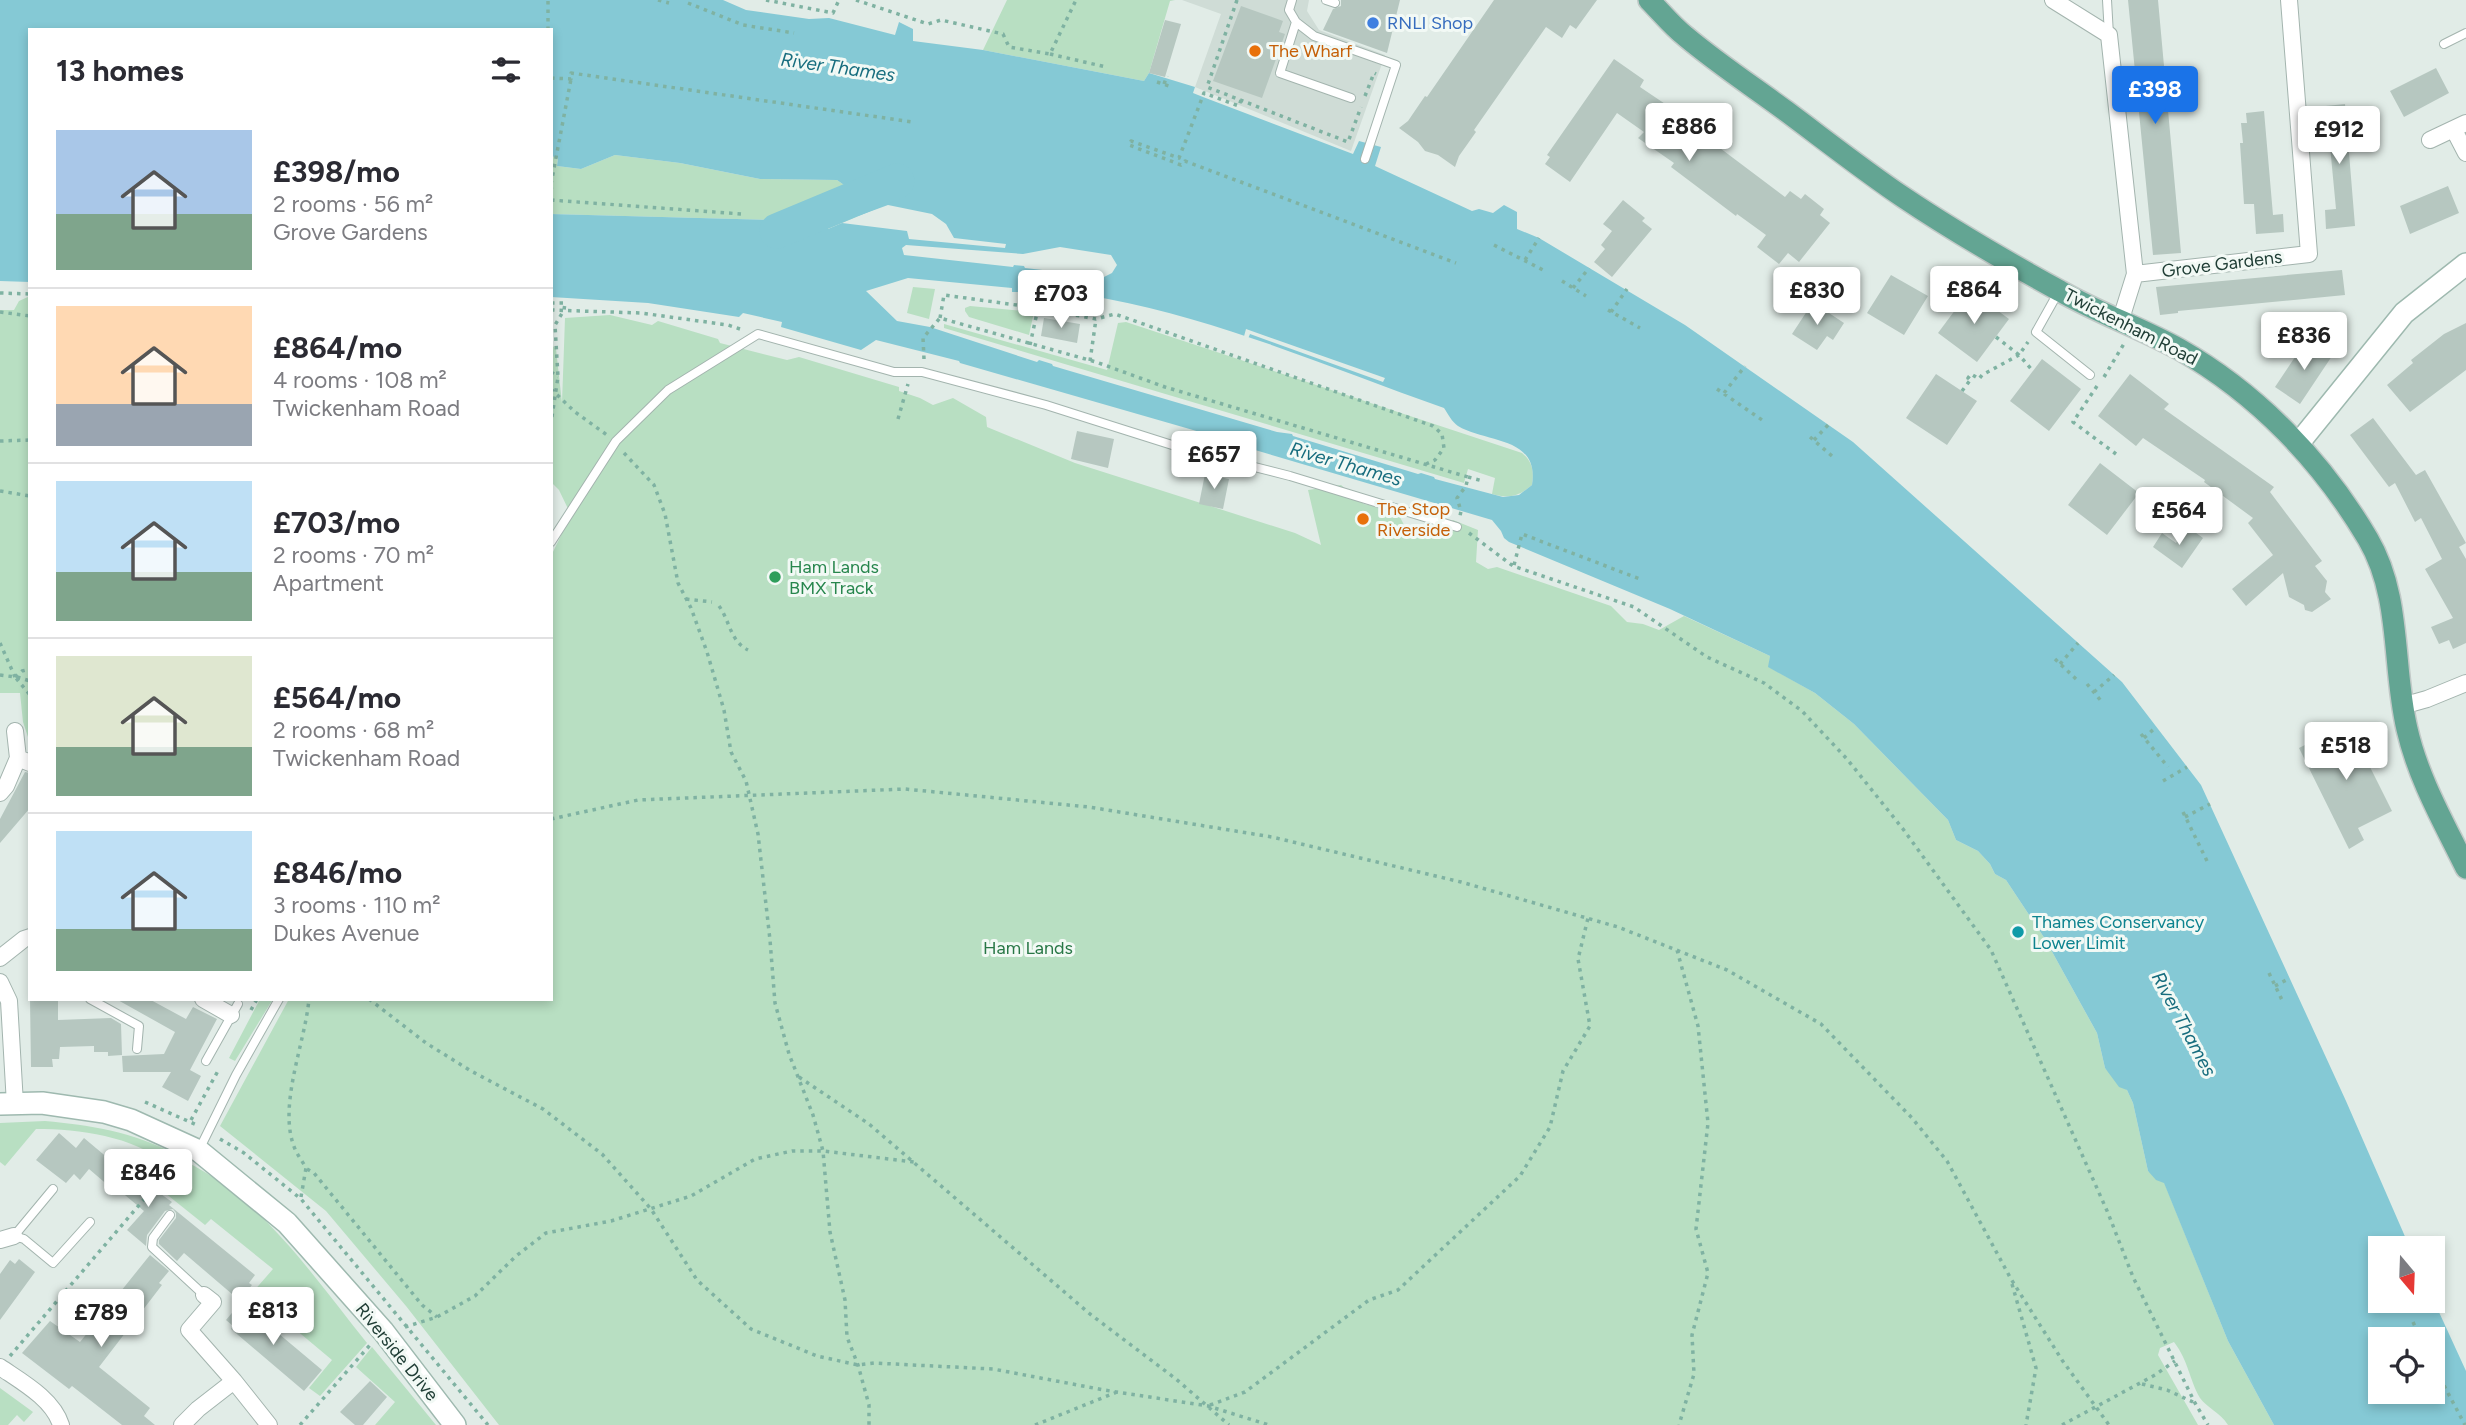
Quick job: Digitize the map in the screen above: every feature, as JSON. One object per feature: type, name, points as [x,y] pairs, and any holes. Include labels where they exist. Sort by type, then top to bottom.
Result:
[{"type":"main road","name":"Twickenham Road","points":[[1649,0],[1682,34],[1905,198],[2059,291],[2177,348],[2215,371],[2273,417],[2335,489],[2381,562],[2388,586],[2402,706],[2412,750],[2466,868]]},
{"type":"street","points":[[2053,0],[2109,35],[2135,274],[2126,325]]},
{"type":"street","name":"Grove Gardens","points":[[2135,274],[2309,254],[2288,0]]},
{"type":"street","points":[[2430,140],[2460,126],[2466,153]]},
{"type":"street","points":[[2298,444],[2404,313],[2466,264]]},
{"type":"street","points":[[2402,706],[2466,683]]},
{"type":"street","points":[[0,793],[24,760],[15,731]]},
{"type":"street","points":[[0,958],[28,938]]},
{"type":"street","points":[[0,982],[9,1001],[5,1033],[7,1104]]},
{"type":"street","points":[[209,1001],[234,1010]]},
{"type":"street","name":"Riverside Drive","points":[[7,1104],[42,1102],[104,1112],[131,1120],[186,1151],[287,1223],[386,1335],[455,1425]]},
{"type":"street","points":[[204,1295],[213,1302],[189,1330],[269,1425]]},
{"type":"street","points":[[3,1363],[47,1402],[58,1414],[61,1425]]},
{"type":"street","points":[[182,1425],[234,1381]]},
{"type":"lane","points":[[1292,0],[1289,10],[1296,22],[1314,36],[1396,65],[1365,159]]},
{"type":"lane","points":[[2108,0],[2109,35]]},
{"type":"lane","points":[[1296,22],[1279,73],[1351,98]]},
{"type":"lane","points":[[2444,44],[2465,36]]},
{"type":"lane","points":[[2059,291],[2036,332],[2090,375]]},
{"type":"lane","points":[[553,539],[616,441],[668,390],[758,334],[894,372],[922,372],[1046,405],[1191,451],[1290,476],[1457,527]]},
{"type":"lane","points":[[94,1001],[139,1026],[137,1049]]},
{"type":"lane","points":[[186,1151],[236,1075],[278,1001]]},
{"type":"lane","points":[[206,1061],[234,1010]]},
{"type":"lane","points":[[7,1238],[53,1189]]},
{"type":"lane","points":[[170,1215],[153,1238],[152,1247],[204,1295]]},
{"type":"lane","points":[[7,1238],[24,1239],[53,1263],[90,1222]]},
{"type":"path","points":[[548,0],[548,28]]},
{"type":"path","points":[[658,0],[669,3]]},
{"type":"path","points":[[766,0],[833,13],[839,0]]},
{"type":"path","points":[[856,0],[928,24],[941,20],[992,30],[1003,34],[1009,47],[1106,67]]},
{"type":"path","points":[[1050,54],[1076,0]]},
{"type":"path","points":[[688,3],[696,2],[743,25],[794,33]]},
{"type":"path","points":[[553,178],[571,73],[913,122]]},
{"type":"path","points":[[1164,84],[1167,76]]},
{"type":"path","points":[[553,78],[571,79]]},
{"type":"path","points":[[1157,82],[1172,87]]},
{"type":"path","points":[[1241,100],[1239,106],[1204,93],[1179,158],[1131,141],[1129,145],[1181,165],[1185,161],[1456,263]]},
{"type":"path","points":[[553,200],[741,214]]},
{"type":"path","points":[[1525,260],[1539,238]]},
{"type":"path","points":[[1494,245],[1543,270]]},
{"type":"path","points":[[1573,288],[1589,268]]},
{"type":"path","points":[[1562,281],[1586,296]]},
{"type":"path","points":[[1626,289],[1610,311],[1640,328]]},
{"type":"path","points":[[0,293],[28,294]]},
{"type":"path","points":[[926,353],[923,338],[940,318],[944,296],[1038,308],[1096,319],[1115,314],[1433,426],[1442,434],[1444,448],[1435,460],[1424,464]]},
{"type":"path","points":[[553,303],[565,303],[555,325],[558,377],[553,412]]},
{"type":"path","points":[[1030,345],[1038,308]]},
{"type":"path","points":[[553,311],[641,313],[728,324],[758,334]]},
{"type":"path","points":[[0,312],[28,316]]},
{"type":"path","points":[[940,318],[1483,481]]},
{"type":"path","points":[[1090,361],[1096,319]]},
{"type":"path","points":[[2116,454],[2073,422],[2120,354],[2126,325]]},
{"type":"path","points":[[1962,391],[1971,379],[1968,377],[1971,374],[1979,379],[1982,374],[2018,355],[2036,332]]},
{"type":"path","points":[[1996,337],[2033,371]]},
{"type":"path","points":[[1724,393],[1745,366]]},
{"type":"path","points":[[898,419],[908,384],[908,372]]},
{"type":"path","points":[[553,373],[558,377]]},
{"type":"path","points":[[1717,388],[1765,422]]},
{"type":"path","points":[[553,391],[575,412],[616,441],[630,461],[654,485],[665,514],[678,583],[707,652],[724,710],[731,752],[746,781],[750,797],[758,834],[775,1003],[823,1151],[830,1232],[845,1300],[847,1337],[869,1405],[869,1425]]},
{"type":"path","points":[[1828,425],[1812,439],[1832,456]]},
{"type":"path","points":[[0,441],[28,440]]},
{"type":"path","points":[[1461,511],[1457,498],[1466,486],[1468,477]]},
{"type":"path","points":[[0,491],[28,496]]},
{"type":"path","points":[[1457,527],[1472,534],[1513,566],[1634,607],[1707,657],[1764,683],[1802,711],[1847,759],[1903,829],[1991,950],[2108,1213],[2133,1277],[2208,1425]]},
{"type":"path","points":[[1513,566],[1522,534],[1640,579]]},
{"type":"path","points":[[686,599],[712,601]]},
{"type":"path","points":[[719,606],[728,621],[732,636],[738,645],[748,650]]},
{"type":"path","points":[[0,643],[15,677],[28,693]]},
{"type":"path","points":[[2060,664],[2078,643]]},
{"type":"path","points":[[2055,659],[2076,679]]},
{"type":"path","points":[[15,677],[28,670]]},
{"type":"path","points":[[2094,692],[2114,674]]},
{"type":"path","points":[[0,675],[28,680]]},
{"type":"path","points":[[2087,684],[2102,702]]},
{"type":"path","points":[[2156,727],[2142,736],[2168,767]]},
{"type":"path","points":[[2163,781],[2187,767]]},
{"type":"path","points":[[553,819],[638,800],[905,789],[1089,807],[1272,837],[1461,882],[1618,927],[1727,970],[1821,1024],[1912,1118],[1947,1161],[2011,1279],[2062,1360],[2109,1425]]},
{"type":"path","points":[[2208,863],[2184,814],[2210,804]]},
{"type":"path","points":[[1208,1405],[1245,1392],[1368,1300],[1398,1290],[1520,1176],[1550,1127],[1563,1071],[1590,1026],[1578,959],[1588,918]]},
{"type":"path","points":[[1677,950],[1698,1026],[1708,1123],[1696,1229],[1708,1273],[1692,1335],[1693,1374],[1679,1425]]},
{"type":"path","points":[[2269,972],[2282,1000]]},
{"type":"path","points":[[2275,986],[2290,978]]},
{"type":"path","points":[[309,1001],[289,1116],[295,1148],[306,1168],[314,1173],[422,1305],[437,1317]]},
{"type":"path","points":[[372,1001],[426,1043],[471,1071],[543,1109],[602,1154],[651,1209],[697,1280],[751,1329],[817,1356],[858,1365],[874,1363],[993,1369],[1208,1405],[1269,1425]]},
{"type":"path","points":[[797,1075],[869,1124],[1090,1314],[1208,1405],[1229,1425]]},
{"type":"path","points":[[3,1363],[186,1151]]},
{"type":"path","points":[[300,1425],[386,1335],[437,1317],[475,1296],[516,1256],[546,1233],[611,1221],[691,1196],[755,1158],[792,1151],[823,1151],[914,1162]]},
{"type":"path","points":[[301,1199],[306,1168]]},
{"type":"path","points":[[2011,1279],[2036,1368],[2026,1425]]},
{"type":"path","points":[[2413,1322],[2415,1327]]},
{"type":"path","points":[[2062,1425],[2140,1384],[2175,1361]]},
{"type":"path","points":[[2140,1384],[2168,1390],[2195,1403]]},
{"type":"path","points":[[2445,1387],[2465,1425]]},
{"type":"path","points":[[1035,1425],[1119,1392]]},
{"type":"shaded area","points":[[1182,0],[1309,0],[1307,11],[1319,30],[1385,55],[1351,151],[1195,87],[1221,14]]},
{"type":"green space","points":[[1007,0],[1175,0],[1170,1],[1149,73],[1144,81],[983,50]]},
{"type":"green space","points":[[615,155],[680,163],[760,179],[837,180],[844,185],[858,216],[827,229],[817,203],[776,220],[553,214],[553,156],[558,157],[557,166],[581,169]]},
{"type":"green space","points":[[913,287],[935,289],[929,319],[907,313]]},
{"type":"green space","points":[[28,297],[28,737],[23,722],[20,693],[0,693],[0,310],[14,310],[19,301]]},
{"type":"green space","points":[[970,306],[1034,312],[1029,335],[969,317],[965,308]]},
{"type":"green space","name":"Ham Lands","points":[[610,315],[652,325],[658,321],[718,339],[720,343],[787,360],[799,357],[899,387],[899,391],[933,405],[953,398],[986,417],[987,427],[1075,463],[1295,533],[1321,545],[1308,490],[1341,485],[1364,504],[1397,511],[1408,533],[1423,538],[1453,520],[1478,530],[1476,562],[1488,569],[1497,567],[1611,606],[1627,622],[1659,630],[1684,616],[1770,656],[1769,667],[1815,693],[1854,724],[1948,820],[1956,840],[1978,851],[1995,874],[2006,880],[2045,939],[2097,1033],[2105,1068],[2127,1090],[2133,1103],[2148,1171],[2164,1182],[2228,1341],[2274,1425],[2228,1425],[2200,1398],[2174,1342],[2160,1348],[2158,1355],[2198,1425],[499,1425],[406,1306],[326,1211],[220,1126],[288,1001],[553,1001],[553,552],[571,515],[559,490],[553,484],[553,346],[556,349],[562,403],[565,318]]},
{"type":"green space","points":[[1126,322],[1522,453],[1532,468],[1532,485],[1514,496],[1492,494],[1495,478],[1468,469],[1464,483],[944,328],[944,324],[1107,370],[1118,323]]},
{"type":"green space","points":[[259,1001],[272,1001],[235,1061],[229,1058]]},
{"type":"green space","points":[[45,1121],[112,1131],[144,1140],[175,1154],[167,1164],[138,1147],[105,1136],[36,1129],[5,1166],[0,1162],[0,1123]]},
{"type":"green space","points":[[185,1161],[239,1196],[263,1218],[306,1266],[367,1343],[320,1396],[309,1388],[332,1360],[252,1293],[273,1269],[211,1219],[205,1225],[160,1189]]},
{"type":"green space","points":[[372,1347],[436,1425],[375,1425],[395,1402],[356,1367]]},
{"type":"green space","points":[[0,1388],[33,1412],[24,1422],[17,1415],[8,1425],[0,1425]]},
{"type":"water","points":[[0,0],[723,0],[746,10],[809,19],[829,18],[895,35],[899,22],[913,29],[913,41],[983,50],[1144,81],[1149,73],[1195,87],[1193,93],[1353,154],[1359,141],[1381,147],[1375,166],[1472,211],[1479,209],[1493,213],[1504,205],[1517,212],[1517,229],[1539,238],[1685,325],[1853,442],[2122,682],[2201,785],[2405,1236],[2368,1236],[2368,1313],[2439,1313],[2466,1371],[2466,1425],[2274,1425],[2228,1341],[2164,1183],[2156,1180],[2148,1171],[2133,1103],[2127,1090],[2119,1087],[2105,1068],[2097,1033],[2045,939],[2006,880],[1995,874],[1978,851],[1956,840],[1948,820],[1854,724],[1815,693],[1768,667],[1770,656],[1670,609],[1509,542],[1492,520],[1200,432],[959,361],[876,340],[861,350],[781,327],[782,322],[743,313],[739,317],[648,303],[553,297],[553,214],[775,220],[817,202],[828,229],[842,223],[907,231],[909,239],[1005,248],[1006,244],[954,238],[946,224],[932,214],[888,205],[858,216],[844,185],[837,180],[760,179],[680,163],[615,155],[581,169],[557,166],[558,158],[553,157],[553,28],[28,28],[28,282],[0,281]],"holes":[[[906,245],[1023,254],[1060,247],[1111,255],[1117,265],[1112,273],[1104,277],[1024,266],[904,255],[902,248]],[[908,278],[1012,288],[1012,292],[1023,290],[1076,294],[1151,308],[1278,347],[1444,408],[1458,426],[1519,449],[1528,458],[1532,469],[1532,485],[1519,495],[1503,497],[1435,479],[1292,434],[1277,432],[1039,360],[1037,362],[930,327],[897,321],[866,291]]]},
{"type":"pier","points":[[1246,329],[1385,378],[1383,382],[1250,334],[1247,341],[1243,340]]},
{"type":"building","points":[[1341,0],[1400,0],[1387,53],[1323,30],[1333,9],[1341,6]]},
{"type":"building","points":[[1494,0],[1597,0],[1576,29],[1570,25],[1562,38],[1546,27],[1474,130],[1476,132],[1459,156],[1455,167],[1438,155],[1425,151],[1418,142],[1399,128],[1408,121],[1425,96],[1427,97]]},
{"type":"building","points":[[2128,0],[2158,0],[2181,253],[2153,255]]},
{"type":"building","name":"The Wharf","points":[[1241,6],[1283,21],[1279,32],[1285,34],[1262,98],[1213,81]]},
{"type":"building","points":[[1165,20],[1181,24],[1165,77],[1149,73]]},
{"type":"building","points":[[1614,59],[1644,80],[1640,87],[1686,118],[1684,121],[1785,197],[1790,191],[1801,199],[1805,194],[1824,209],[1820,215],[1830,223],[1799,262],[1788,253],[1779,264],[1757,247],[1766,235],[1671,167],[1674,163],[1638,138],[1644,132],[1617,113],[1570,182],[1545,164],[1550,157],[1547,155]]},
{"type":"building","points":[[2436,68],[2449,93],[2404,117],[2390,91]]},
{"type":"building","points":[[2345,104],[2355,226],[2326,229],[2325,210],[2336,209],[2328,125],[2317,125],[2316,107]]},
{"type":"building","points":[[2264,111],[2273,215],[2283,214],[2284,232],[2256,234],[2254,204],[2244,204],[2241,123],[2247,123],[2246,113]]},
{"type":"building","points":[[2448,186],[2459,213],[2410,234],[2400,206]]},
{"type":"building","points":[[1623,200],[1645,218],[1642,221],[1652,229],[1612,277],[1594,262],[1605,249],[1601,245],[1612,231],[1603,224]]},
{"type":"building","points":[[2342,270],[2345,295],[2160,315],[2156,287]]},
{"type":"building","points":[[1891,275],[1928,296],[1904,335],[1867,313]]},
{"type":"building","points":[[1970,290],[2009,319],[1977,362],[1938,333]]},
{"type":"building","points":[[1811,305],[1844,323],[1833,340],[1827,336],[1817,350],[1792,334]]},
{"type":"building","points":[[1044,318],[1080,324],[1077,343],[1041,336]]},
{"type":"building","points":[[2466,323],[2466,370],[2410,412],[2387,385],[2413,363],[2411,360],[2444,334]]},
{"type":"building","points":[[2307,339],[2332,356],[2300,404],[2275,387]]},
{"type":"building","points":[[2042,359],[2081,389],[2049,431],[2010,401]]},
{"type":"building","points":[[1936,374],[1977,401],[1947,445],[1906,418]]},
{"type":"building","points":[[2130,374],[2169,404],[2164,409],[2274,487],[2270,492],[2322,561],[2315,566],[2327,581],[2325,592],[2331,599],[2312,612],[2305,610],[2304,605],[2289,597],[2283,573],[2246,606],[2232,589],[2273,555],[2248,523],[2253,518],[2204,482],[2205,480],[2143,438],[2136,446],[2098,416]]},
{"type":"building","points":[[2373,418],[2416,475],[2425,470],[2466,543],[2459,547],[2466,559],[2466,643],[2453,649],[2449,640],[2439,644],[2431,627],[2453,618],[2425,569],[2442,559],[2421,518],[2415,522],[2395,483],[2389,487],[2350,435]]},
{"type":"building","points":[[1077,431],[1114,439],[1108,468],[1071,459]]},
{"type":"building","points":[[2100,463],[2139,493],[2107,535],[2068,505]]},
{"type":"building","points":[[1205,474],[1229,479],[1223,509],[1199,504]]},
{"type":"building","points":[[2188,527],[2203,538],[2182,568],[2153,547],[2162,533],[2176,543]]},
{"type":"building","points":[[2348,723],[2392,811],[2358,828],[2364,840],[2349,849],[2299,748]]},
{"type":"building","points":[[25,772],[28,773],[28,810],[0,843],[0,819]]},
{"type":"building","points":[[30,1001],[58,1001],[58,1020],[111,1018],[121,1024],[122,1055],[108,1056],[108,1052],[94,1052],[94,1046],[60,1047],[59,1059],[52,1059],[53,1067],[31,1067]]},
{"type":"building","points":[[120,1001],[153,1001],[186,1019],[193,1007],[217,1019],[190,1070],[201,1076],[188,1101],[162,1087],[171,1072],[123,1072],[122,1056],[164,1054],[175,1032]]},
{"type":"building","points":[[59,1133],[76,1148],[84,1138],[109,1159],[118,1149],[149,1173],[143,1181],[172,1202],[169,1205],[255,1275],[249,1283],[252,1285],[239,1300],[184,1253],[177,1261],[159,1244],[159,1240],[176,1218],[173,1209],[165,1211],[147,1235],[146,1246],[127,1230],[144,1211],[113,1185],[110,1187],[89,1169],[80,1180],[74,1174],[66,1183],[36,1160]]},
{"type":"building","points":[[150,1255],[169,1271],[159,1283],[162,1285],[99,1367],[150,1408],[144,1416],[155,1425],[122,1425],[72,1386],[69,1389],[22,1353],[50,1321],[80,1342]]},
{"type":"building","points":[[19,1259],[35,1272],[0,1320],[0,1274],[10,1260],[15,1264]]},
{"type":"building","points":[[241,1302],[322,1370],[304,1391],[231,1329],[233,1326],[226,1320]]},
{"type":"building","points":[[370,1381],[387,1397],[363,1425],[355,1425],[340,1412]]},
{"type":"waterway","name":"River Thames","points":[[777,231],[897,181]]},
{"type":"place","name":"RNLI Shop","points":[[1373,23]]},
{"type":"place","name":"The Wharf","points":[[1255,51]]},
{"type":"place","name":"The Stop Riverside","points":[[1363,519]]},
{"type":"place","name":"Ham Lands BMX Track","points":[[775,577]]},
{"type":"place","name":"Thames Conservancy Lower Limit","points":[[2018,932]]}]
